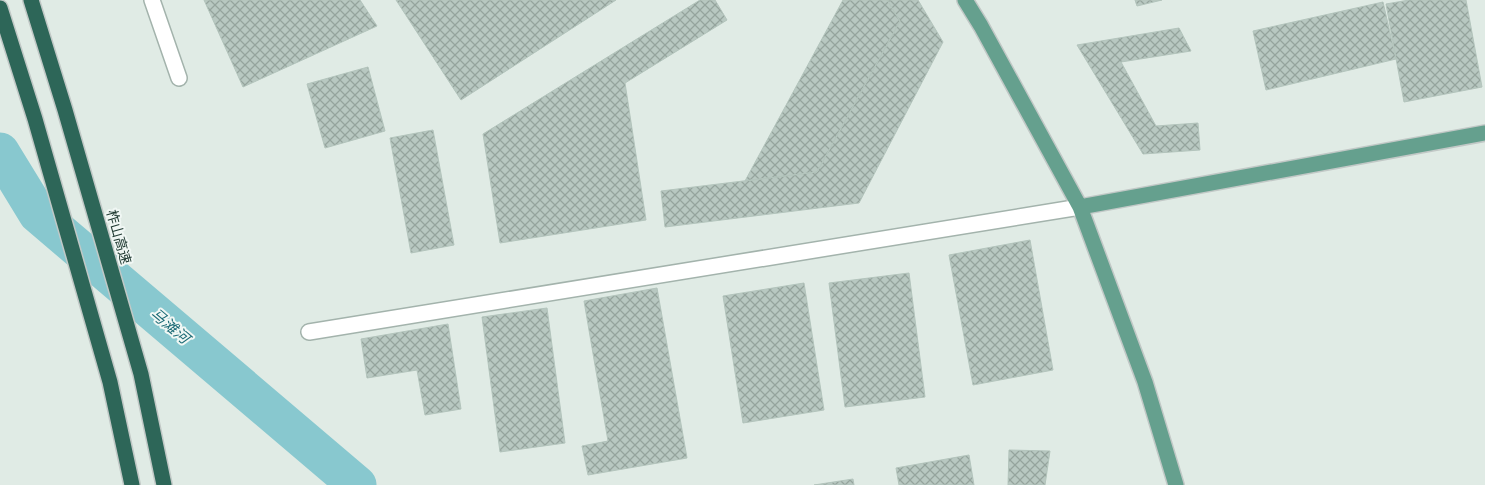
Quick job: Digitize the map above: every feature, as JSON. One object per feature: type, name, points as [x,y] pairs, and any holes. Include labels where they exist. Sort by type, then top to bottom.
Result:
[{"type":"highway","name":"柞山高速","points":[[31,0],[65,110],[141,374],[164,485]]},
{"type":"highway","points":[[0,8],[35,119],[110,382],[132,485]]},
{"type":"main road","points":[[965,0],[1080,207],[1145,382],[1176,485]]},
{"type":"main road","points":[[1080,207],[1485,133]]},
{"type":"street","points":[[152,0],[179,78]]},
{"type":"street","points":[[310,332],[1080,207]]},
{"type":"building","points":[[204,0],[360,0],[377,26],[243,87]]},
{"type":"building","points":[[396,0],[616,0],[461,100]]},
{"type":"building","points":[[700,0],[715,0],[727,20],[625,83],[646,220],[500,243],[483,134]]},
{"type":"building","points":[[843,0],[887,0],[900,21],[817,172],[745,181]]},
{"type":"building","points":[[887,0],[918,0],[943,42],[859,203],[665,227],[661,191],[817,172],[900,21]]},
{"type":"building","points":[[1135,0],[1162,0],[1137,6]]},
{"type":"building","points":[[1409,0],[1466,0],[1482,87],[1404,102],[1386,4]]},
{"type":"building","points":[[1383,2],[1396,59],[1266,90],[1253,31]]},
{"type":"building","points":[[1179,28],[1191,51],[1121,62],[1156,126],[1198,123],[1200,150],[1143,154],[1077,45]]},
{"type":"building","points":[[368,67],[385,131],[325,148],[307,84]]},
{"type":"building","points":[[433,130],[454,245],[411,253],[390,138]]},
{"type":"building","points":[[1030,240],[1053,370],[973,385],[949,255]]},
{"type":"building","points":[[909,273],[925,397],[845,407],[829,283]]},
{"type":"building","points":[[804,283],[824,410],[743,423],[723,296]]},
{"type":"building","points":[[657,288],[687,458],[588,475],[582,446],[608,441],[584,301]]},
{"type":"building","points":[[547,308],[565,443],[500,452],[482,317]]},
{"type":"building","points":[[448,324],[461,409],[425,415],[417,370],[367,378],[361,339]]},
{"type":"building","points":[[1009,450],[1050,451],[1045,485],[1008,485]]},
{"type":"building","points":[[969,455],[974,485],[899,485],[896,468]]},
{"type":"building","points":[[853,479],[854,485],[814,485]]},
{"type":"waterway","name":"马滩河","points":[[0,152],[38,214],[357,485]]}]
